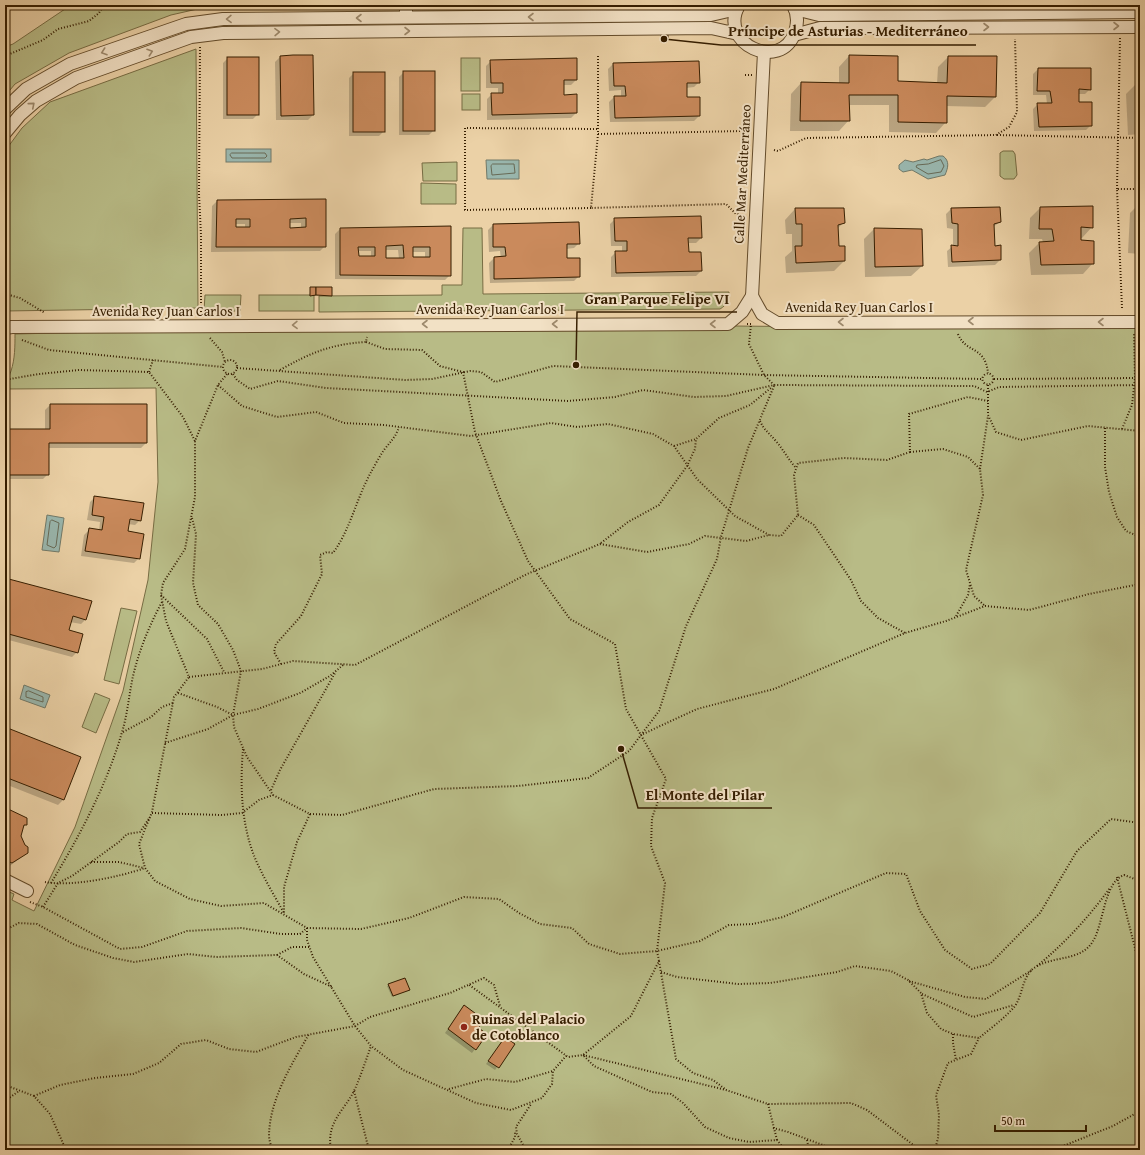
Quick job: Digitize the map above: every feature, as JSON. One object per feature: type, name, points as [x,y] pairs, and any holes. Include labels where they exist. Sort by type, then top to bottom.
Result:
[{"type":"street","points":[[406,5],[406,18]]},
{"type":"street","points":[[5,109],[26,89],[70,64],[186,24],[223,18],[711,15],[738,7],[735,21],[738,34],[749,47],[764,52],[782,48],[794,35],[797,26],[794,7],[819,15],[1140,12]]},
{"type":"street","points":[[794,35],[820,28],[1140,26]]},
{"type":"street","points":[[5,132],[20,115],[36,101],[76,78],[191,37],[223,33],[711,28],[738,34]]},
{"type":"street","name":"Calle Mar Mediterráneo","points":[[752,297],[764,52]]},
{"type":"street","name":"Avenida Rey Juan Carlos I","points":[[5,328],[20,326],[728,324],[742,312],[752,297],[762,314],[777,322],[1137,322]]},
{"type":"street","points":[[5,880],[27,892]]},
{"type":"path","points":[[5,56],[43,40],[58,28],[89,21],[99,13],[104,5]]},
{"type":"path","points":[[1120,41],[1117,189],[1122,308]]},
{"type":"path","points":[[996,135],[1009,127],[1017,112],[1015,42]]},
{"type":"path","points":[[200,46],[199,194],[201,235],[201,314]]},
{"type":"path","points":[[591,208],[598,134],[598,56]]},
{"type":"path","points":[[598,129],[465,128],[465,210],[726,204],[736,214],[739,214]]},
{"type":"path","points":[[598,134],[742,131]]},
{"type":"path","points":[[774,150],[778,151],[806,138],[996,135],[1118,139],[1140,138]]},
{"type":"path","points":[[1117,189],[1140,189]]},
{"type":"path","points":[[5,294],[20,298],[45,313]]},
{"type":"path","points":[[954,321],[962,342],[979,353],[987,361],[988,373]]},
{"type":"path","points":[[1122,429],[1132,405],[1135,378],[1137,322]]},
{"type":"path","points":[[747,324],[751,324],[749,344],[764,375],[774,385]]},
{"type":"path","points":[[366,342],[368,331]]},
{"type":"path","points":[[208,337],[222,352],[225,362],[223,367]]},
{"type":"path","points":[[18,338],[49,350],[223,367]]},
{"type":"path","points":[[279,371],[309,354],[345,343],[366,342],[385,349],[422,350],[440,366],[462,372]]},
{"type":"path","points":[[149,372],[153,360]]},
{"type":"path","points":[[225,362],[229,360],[234,362],[237,368]]},
{"type":"path","points":[[237,368],[405,380],[432,379],[462,372],[481,372],[495,382],[553,366],[764,375],[982,379]]},
{"type":"path","points":[[223,367],[227,374]]},
{"type":"path","points":[[233,374],[237,368]]},
{"type":"path","points":[[5,382],[10,379],[39,374],[79,370],[149,372]]},
{"type":"path","points":[[149,372],[183,417],[195,440]]},
{"type":"path","points":[[462,372],[476,435],[501,501],[528,561],[570,619],[615,644],[626,709],[666,779],[652,818],[651,846],[666,883],[657,951],[676,1059],[693,1073],[713,1080],[726,1090]]},
{"type":"path","points":[[982,379],[984,374],[988,373]]},
{"type":"path","points":[[988,373],[992,374],[994,379]]},
{"type":"path","points":[[227,374],[233,374]]},
{"type":"path","points":[[189,677],[166,621],[161,595],[163,583],[185,549],[195,497],[195,440],[218,385],[227,374]]},
{"type":"path","points":[[233,374],[237,380],[250,389],[278,381],[326,388],[467,394],[568,401],[615,397],[643,390],[694,397],[726,396],[774,385],[974,386],[987,392],[1000,387],[1140,385]]},
{"type":"path","points":[[994,379],[1140,378]]},
{"type":"path","points":[[982,379],[984,383],[988,385]]},
{"type":"path","points":[[984,606],[974,596],[966,570],[983,495],[980,469],[988,415],[987,392],[988,385],[992,383],[994,379]]},
{"type":"path","points":[[218,385],[242,406],[278,417],[316,412],[344,423],[399,427],[471,436],[551,423],[578,426],[608,424],[653,434],[674,446],[696,479],[735,516],[769,535]]},
{"type":"path","points":[[152,812],[222,815],[243,811],[259,800],[273,796],[310,814],[342,816],[434,789],[518,786],[588,778],[629,751],[659,711],[686,626],[716,559],[721,537],[748,448],[774,385]]},
{"type":"path","points":[[674,446],[696,439],[719,418],[750,405],[774,385]]},
{"type":"path","points":[[910,452],[909,414],[968,397],[988,401]]},
{"type":"path","points":[[988,415],[996,432],[1021,440],[1088,426],[1140,432]]},
{"type":"path","points":[[760,421],[764,430],[775,440],[784,455],[796,468]]},
{"type":"path","points":[[281,664],[274,652],[276,644],[301,616],[322,574],[320,556],[327,552],[333,553],[336,549],[350,524],[370,474],[384,450],[397,435],[399,427]]},
{"type":"path","points":[[1105,428],[1105,467],[1109,492],[1117,516],[1126,531],[1140,537]]},
{"type":"path","points":[[696,439],[695,449],[687,466],[659,505],[628,522],[600,544],[535,571],[476,600],[355,666],[293,661],[262,669],[189,677],[174,697],[152,812],[139,844],[145,868],[155,881],[190,899],[221,906],[264,903],[307,928],[361,929],[409,918],[464,897],[499,899],[519,913],[540,924],[572,928],[589,944],[620,954],[657,951],[700,941],[729,925],[753,924],[783,917],[886,873],[906,874],[920,911],[945,950],[972,969],[990,964],[1040,913],[1077,851],[1112,819],[1140,823]]},
{"type":"path","points":[[600,544],[647,552],[689,544],[705,536],[746,541],[769,535],[781,536],[798,515],[794,476],[798,463],[844,458],[887,460],[910,452],[942,449],[968,457],[980,469]]},
{"type":"path","points":[[798,515],[814,526],[851,580],[861,601],[878,618],[905,633]]},
{"type":"path","points":[[191,518],[196,534],[193,583],[198,605],[218,624],[234,650],[241,671],[233,715],[234,727],[247,757],[271,790],[273,796]]},
{"type":"path","points":[[956,617],[968,595],[970,582]]},
{"type":"path","points":[[641,735],[697,709],[774,689],[905,633],[956,617],[984,606],[1029,610],[1088,594],[1140,584]]},
{"type":"path","points":[[161,595],[207,639],[224,672]]},
{"type":"path","points":[[50,883],[67,857],[92,808],[122,732],[134,672],[151,621],[162,601]]},
{"type":"path","points":[[165,743],[208,729],[233,715],[258,709],[300,693],[330,676],[343,665]]},
{"type":"path","points":[[271,790],[280,770],[337,670]]},
{"type":"path","points":[[177,693],[217,707],[233,715]]},
{"type":"path","points":[[122,732],[151,717],[162,707],[173,703]]},
{"type":"path","points":[[243,747],[240,781],[246,828],[255,858],[284,914]]},
{"type":"path","points":[[152,812],[140,832],[127,834],[119,842],[72,876],[58,883],[43,907],[120,949],[142,947],[187,931],[241,928],[281,934],[300,934],[307,928]]},
{"type":"path","points":[[284,914],[284,887],[297,842],[310,814]]},
{"type":"path","points":[[91,862],[118,862],[145,868]]},
{"type":"path","points":[[45,882],[58,883],[111,878],[145,868]]},
{"type":"path","points":[[935,1150],[938,1138],[939,1115],[936,1095],[948,1063],[971,1054],[979,1038],[1015,1005],[1024,982],[1033,969],[1070,937],[1093,912],[1117,877],[1124,874],[1140,881]]},
{"type":"path","points":[[1117,877],[1136,952],[1140,956]]},
{"type":"path","points":[[661,972],[677,977],[738,984],[770,983],[837,972],[855,966],[891,971],[908,980],[965,997],[986,999],[1033,969],[1051,960],[1080,954],[1093,942],[1101,922],[1110,887]]},
{"type":"path","points":[[5,930],[19,922],[37,924],[74,945],[113,958],[134,962],[188,954],[216,957],[277,955],[292,947],[309,947]]},
{"type":"path","points":[[307,928],[307,940],[313,957],[355,1026],[371,1046],[403,1070],[448,1089],[476,1103],[511,1110],[542,1098],[552,1084],[554,1071],[566,1056]]},
{"type":"path","points":[[277,955],[304,974],[333,988]]},
{"type":"path","points":[[468,984],[566,1056],[575,1057],[583,1055],[631,1016],[659,961]]},
{"type":"path","points":[[34,1096],[60,1085],[96,1078],[133,1074],[159,1063],[181,1044],[206,1040],[229,1049],[256,1052],[309,1034],[355,1026],[370,1017],[450,993],[484,978],[494,986],[500,1007]]},
{"type":"path","points":[[908,980],[921,993],[973,1017],[1015,1005]]},
{"type":"path","points":[[921,993],[927,1013],[941,1029],[953,1034],[979,1038]]},
{"type":"path","points":[[272,1150],[269,1136],[271,1118],[285,1076],[309,1034]]},
{"type":"path","points":[[953,1034],[956,1060]]},
{"type":"path","points":[[331,1150],[329,1138],[335,1120],[354,1091],[371,1046]]},
{"type":"path","points":[[583,1055],[726,1090],[768,1104],[851,1103],[867,1110],[920,1150]]},
{"type":"path","points":[[583,1055],[594,1066],[652,1092],[671,1094],[683,1103],[705,1127],[730,1138],[749,1142],[777,1140]]},
{"type":"path","points":[[448,1089],[486,1079],[516,1082],[554,1071]]},
{"type":"path","points":[[5,1085],[34,1096],[50,1114],[66,1150]]},
{"type":"path","points":[[5,1101],[19,1091]]},
{"type":"path","points":[[354,1091],[369,1150]]},
{"type":"path","points":[[508,1150],[515,1137],[516,1127],[532,1103]]},
{"type":"path","points":[[768,1104],[777,1140],[785,1150]]},
{"type":"path","points":[[1054,1150],[1113,1126],[1140,1111]]},
{"type":"path","points":[[516,1127],[517,1134],[526,1150]]},
{"type":"path","points":[[773,1128],[836,1150]]},
{"type":"path","points":[[807,1140],[809,1150]]},
{"type":"green space","points":[[71,5],[215,5],[171,15],[69,53],[15,84],[5,96],[5,47],[13,44]]},
{"type":"green space","points":[[196,49],[198,308],[5,311],[5,151],[22,128],[50,102]]},
{"type":"green space","points":[[461,58],[480,58],[480,91],[461,91]]},
{"type":"green space","points":[[462,94],[480,94],[480,110],[462,110]]},
{"type":"green space","points":[[1003,151],[1013,151],[1015,154],[1017,175],[1014,179],[1004,179],[1000,176],[1000,153]]},
{"type":"green space","points":[[457,162],[457,181],[423,181],[422,163]]},
{"type":"green space","points":[[421,183],[456,184],[456,204],[421,204]]},
{"type":"green space","points":[[463,228],[482,228],[483,294],[729,292],[728,300],[720,309],[319,312],[319,296],[442,295],[442,285],[462,285]]},
{"type":"green space","points":[[205,295],[241,295],[240,311],[204,311]]},
{"type":"green space","points":[[259,295],[314,295],[314,311],[259,311]]},
{"type":"green space","points":[[734,326],[1043,329],[1140,326],[1140,1150],[5,1150],[5,890],[14,894],[12,900],[34,911],[75,827],[123,691],[148,580],[158,482],[156,388],[5,389],[13,362],[15,334],[183,330]]},
{"type":"green space","points":[[121,608],[137,611],[119,684],[104,680]]},
{"type":"green space","points":[[95,693],[110,699],[96,733],[82,727]]},
{"type":"water","points":[[226,149],[271,149],[271,162],[226,162]]},
{"type":"water","points":[[943,156],[948,162],[945,175],[928,179],[912,170],[903,172],[899,169],[899,165],[905,160],[913,162]]},
{"type":"water","points":[[486,160],[519,160],[519,179],[487,179]]},
{"type":"water","points":[[47,515],[64,518],[59,552],[42,550]]},
{"type":"water","points":[[24,685],[50,695],[45,708],[20,699]]},
{"type":"building","points":[[653,7],[660,7],[660,10],[653,10]]},
{"type":"building","points":[[661,35],[668,35],[668,38],[661,39]]},
{"type":"building","points":[[313,55],[314,115],[281,116],[280,56]]},
{"type":"building","points":[[849,55],[898,56],[898,81],[947,83],[948,56],[997,56],[996,97],[947,96],[947,123],[898,122],[898,95],[849,95],[850,121],[800,121],[801,82],[849,83]]},
{"type":"building","points":[[227,57],[259,57],[259,115],[227,115]]},
{"type":"building","points":[[577,58],[577,80],[564,80],[564,95],[577,94],[577,113],[492,115],[491,93],[503,93],[503,83],[491,83],[490,60]]},
{"type":"building","points":[[699,61],[700,83],[687,83],[687,97],[700,97],[700,116],[615,118],[614,96],[626,96],[625,86],[614,86],[613,63]]},
{"type":"building","points":[[1038,68],[1091,68],[1091,90],[1079,89],[1079,102],[1092,102],[1092,126],[1039,127],[1037,103],[1052,103],[1050,91],[1037,91]]},
{"type":"building","points":[[403,71],[435,71],[435,131],[403,131]]},
{"type":"building","points":[[353,72],[385,72],[385,132],[353,132]]},
{"type":"building","points":[[1136,83],[1140,83],[1140,125],[1138,125]]},
{"type":"building","points":[[326,199],[326,247],[216,247],[217,200]],"holes":[[[306,218],[306,227],[290,228],[290,219]],[[236,219],[250,219],[250,227],[236,227]]]},
{"type":"building","points":[[1140,202],[1140,244],[1138,243]]},
{"type":"building","points":[[1093,206],[1093,228],[1081,227],[1081,240],[1094,241],[1094,264],[1041,265],[1039,242],[1054,241],[1052,229],[1039,229],[1040,207]]},
{"type":"building","points":[[1000,207],[1001,222],[994,224],[995,246],[1001,245],[1001,260],[952,262],[951,245],[958,246],[958,224],[952,223],[951,208]]},
{"type":"building","points":[[795,208],[844,208],[845,223],[838,225],[839,246],[845,246],[845,261],[796,263],[795,246],[802,246],[802,224],[796,224]]},
{"type":"building","points":[[701,216],[702,238],[688,238],[689,252],[701,252],[702,271],[616,273],[615,251],[627,251],[627,241],[615,241],[614,218]]},
{"type":"building","points":[[579,222],[580,244],[567,244],[567,258],[580,258],[580,277],[494,279],[494,257],[506,256],[505,247],[493,247],[493,224]]},
{"type":"building","points":[[451,226],[451,276],[340,275],[340,228]],"holes":[[[403,245],[404,258],[386,258],[386,246]],[[358,247],[375,247],[375,256],[359,256]],[[413,247],[430,247],[430,257],[413,257]]]},
{"type":"building","points":[[874,228],[922,229],[923,266],[875,267]]},
{"type":"building","points":[[310,287],[316,287],[316,295],[310,296]]},
{"type":"building","points":[[316,287],[332,287],[332,296],[316,295]]},
{"type":"building","points":[[50,404],[147,404],[147,443],[49,443],[49,475],[5,475],[5,429],[50,429]]},
{"type":"building","points":[[94,496],[144,503],[141,521],[130,519],[128,531],[144,534],[140,559],[85,551],[89,528],[102,530],[104,517],[92,515]]},
{"type":"building","points":[[5,578],[92,601],[86,620],[73,616],[69,630],[83,634],[78,653],[5,633]]},
{"type":"building","points":[[5,727],[81,757],[64,800],[5,777]]},
{"type":"building","points":[[6,808],[27,818],[27,825],[24,825],[21,836],[25,845],[28,847],[28,853],[12,863],[5,860]]},
{"type":"building","points":[[405,978],[410,990],[393,996],[388,984]]},
{"type":"building","name":"Ruinas del Palacio de Cotoblanco","points":[[464,1005],[483,1019],[479,1025],[480,1029],[487,1034],[476,1050],[448,1029]]},
{"type":"building","points":[[505,1037],[515,1044],[499,1068],[488,1061]]},
{"type":"place","name":"Príncipe de Asturias - Mediterráneo","points":[[664,39]]},
{"type":"place","name":"Gran Parque Felipe VI","points":[[576,365]]},
{"type":"place","name":"El Monte del Pilar","points":[[621,749]]},
{"type":"place","name":"Ruinas del Palacio de Cotoblanco","points":[[464,1027]]}]
